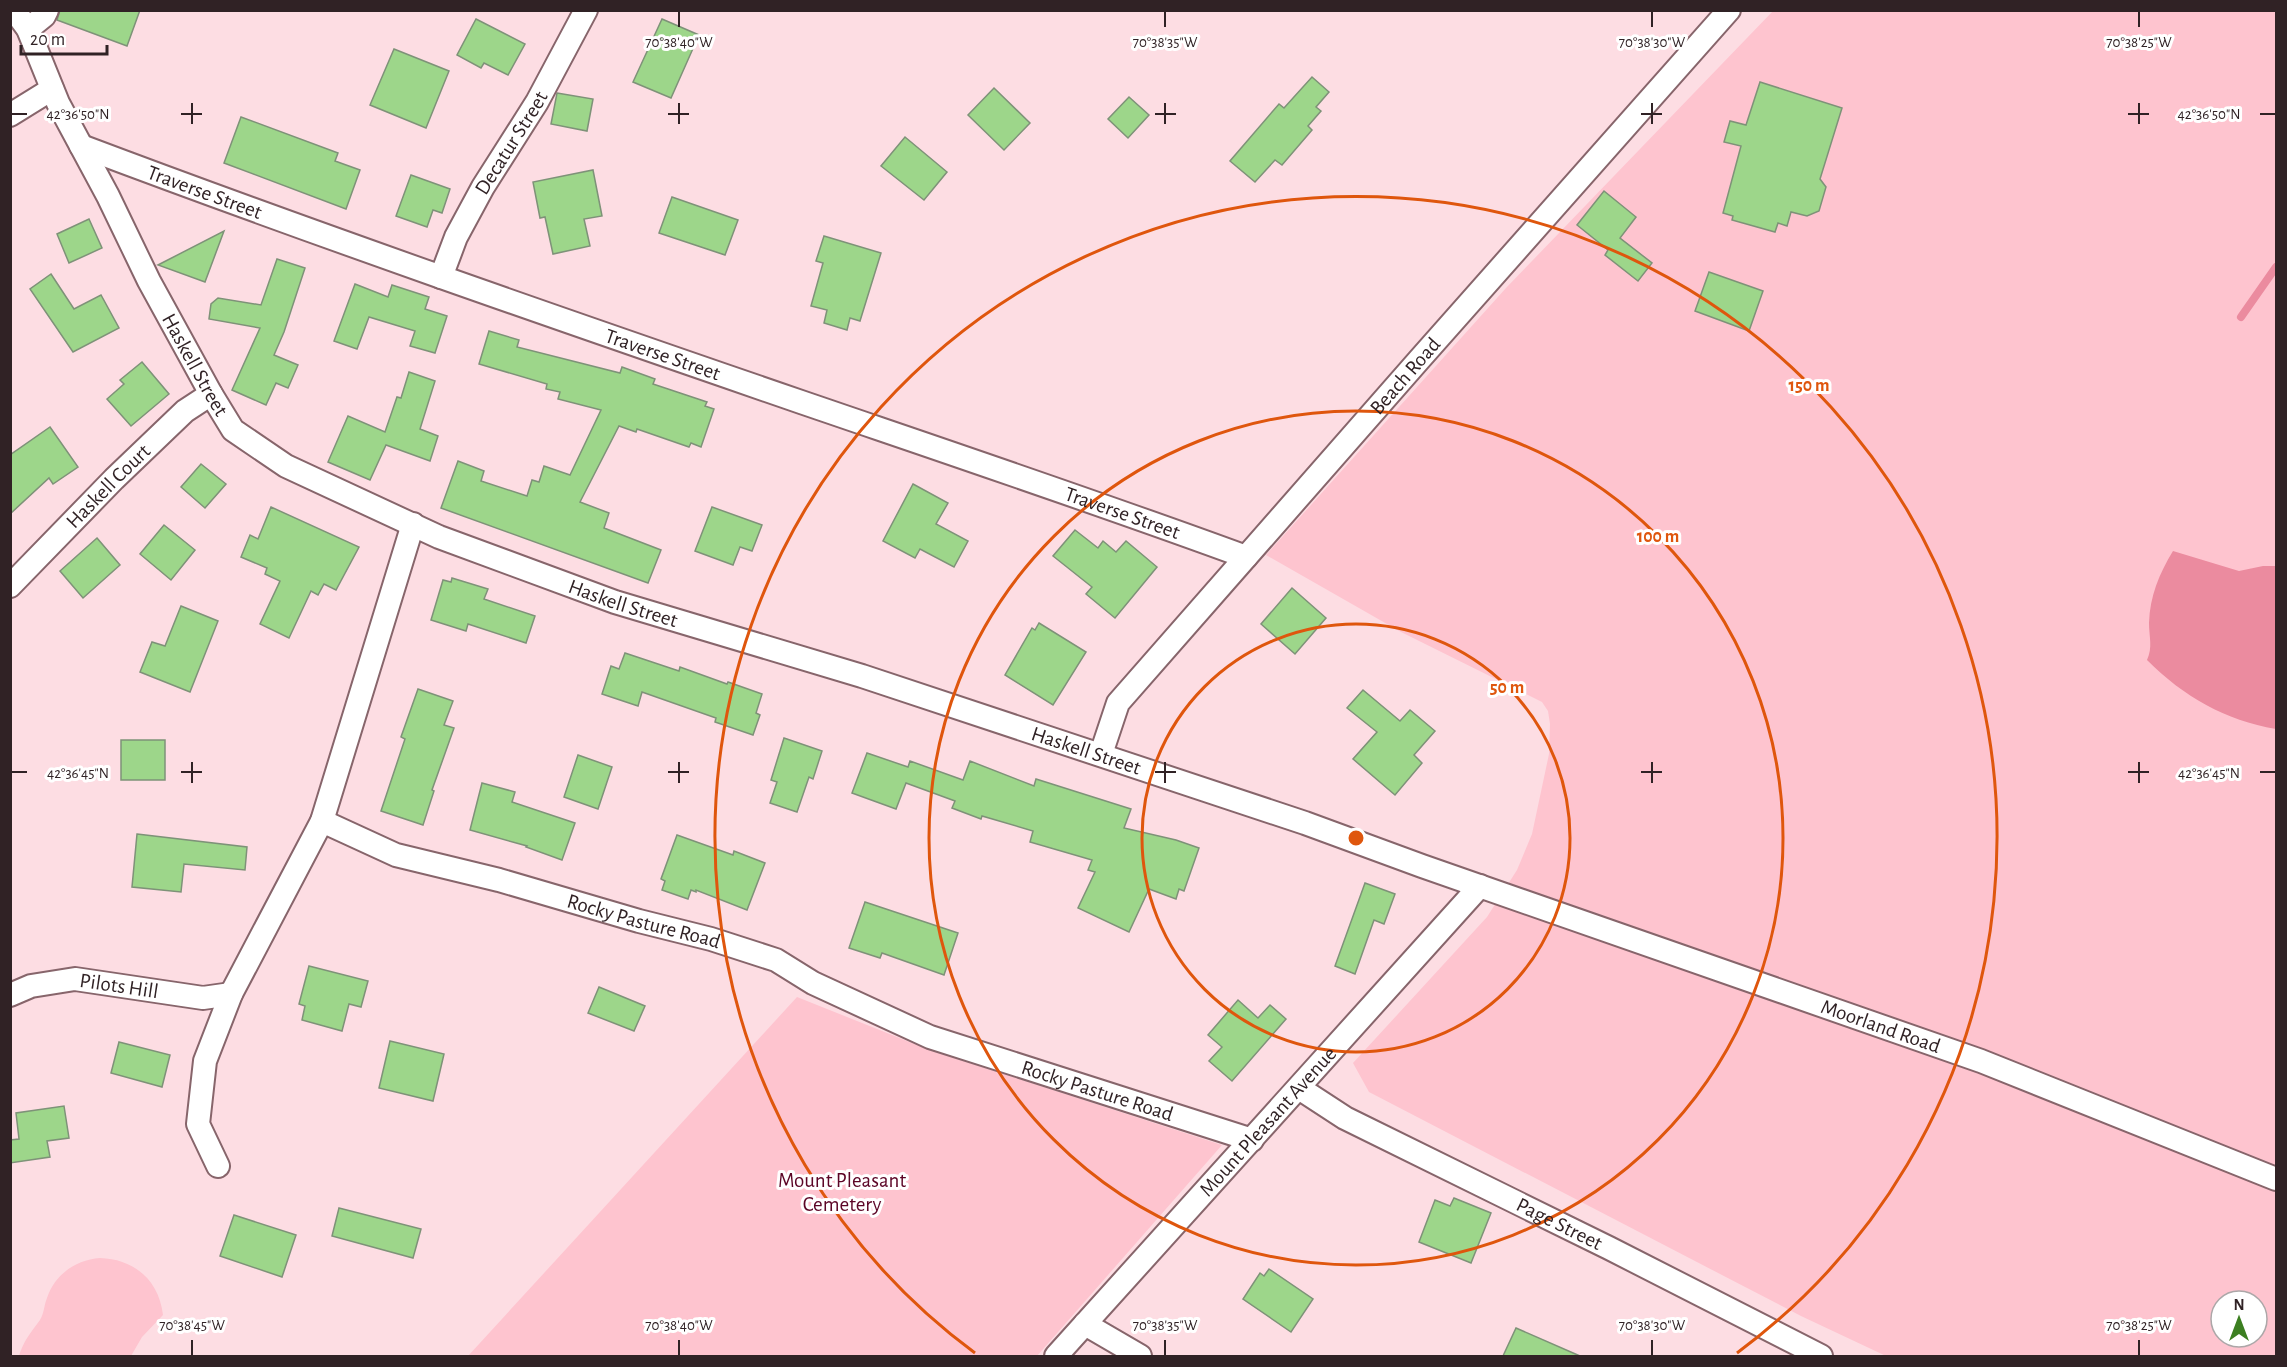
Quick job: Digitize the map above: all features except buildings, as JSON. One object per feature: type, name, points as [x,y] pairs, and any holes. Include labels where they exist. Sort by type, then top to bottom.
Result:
[{"type":"street","name":"Haskell Street","points":[[14,10],[28,29],[52,89],[149,280],[211,394],[233,430],[286,466],[439,537],[615,602],[862,676],[1101,754],[1305,823],[1480,886]]},
{"type":"street","points":[[28,29],[44,16],[47,10]]},
{"type":"street","name":"Decatur Street","points":[[441,277],[456,237],[483,187],[537,102],[586,10]]},
{"type":"street","name":"Beach Road","points":[[1101,754],[1118,703],[1729,10]]},
{"type":"street","points":[[10,115],[52,89]]},
{"type":"street","name":"Traverse Street","points":[[81,146],[441,277],[1076,495],[1246,557]]},
{"type":"street","name":"Haskell Court","points":[[10,586],[114,479],[185,411],[211,394]]},
{"type":"street","points":[[218,1166],[198,1124],[205,1061],[231,994],[322,821],[413,524]]},
{"type":"street","name":"Rocky Pasture Road","points":[[322,821],[396,855],[509,883],[639,921],[711,939],[776,960],[813,983],[930,1037],[1252,1140]]},
{"type":"street","name":"Mount Pleasant Avenue","points":[[1056,1356],[1480,886]]},
{"type":"street","name":"Moorland Road","points":[[1480,886],[1981,1061],[2277,1179]]},
{"type":"street","name":"Pilots Hill","points":[[10,995],[31,986],[75,979],[203,998],[231,994]]},
{"type":"street","name":"Page Street","points":[[1299,1088],[1345,1118],[1610,1248],[1821,1356]]},
{"type":"street","points":[[1085,1324],[1140,1356]]},
{"type":"green space","points":[[1773,11],[2276,11],[2276,1356],[1886,1356],[1801,1316],[1369,1092],[1353,1063],[1487,917],[1517,870],[1532,834],[1549,754],[1548,711],[1542,702],[1401,632],[1266,555],[1506,288]]},
{"type":"green space","name":"Mount Pleasant Cemetery","points":[[797,997],[927,1049],[1222,1145],[1037,1356],[468,1356]]},
{"type":"green space","points":[[100,1258],[124,1262],[134,1267],[150,1282],[161,1303],[163,1315],[142,1337],[131,1356],[19,1356],[25,1342],[41,1318],[55,1282],[75,1265]]},
{"type":"shaded area","points":[[2173,551],[2239,571],[2276,566],[2276,729],[2240,720],[2206,705],[2176,685],[2147,660],[2150,651],[2149,623],[2153,594],[2163,568]]},
{"type":"waterway","points":[[2241,317],[2276,267]]}]
